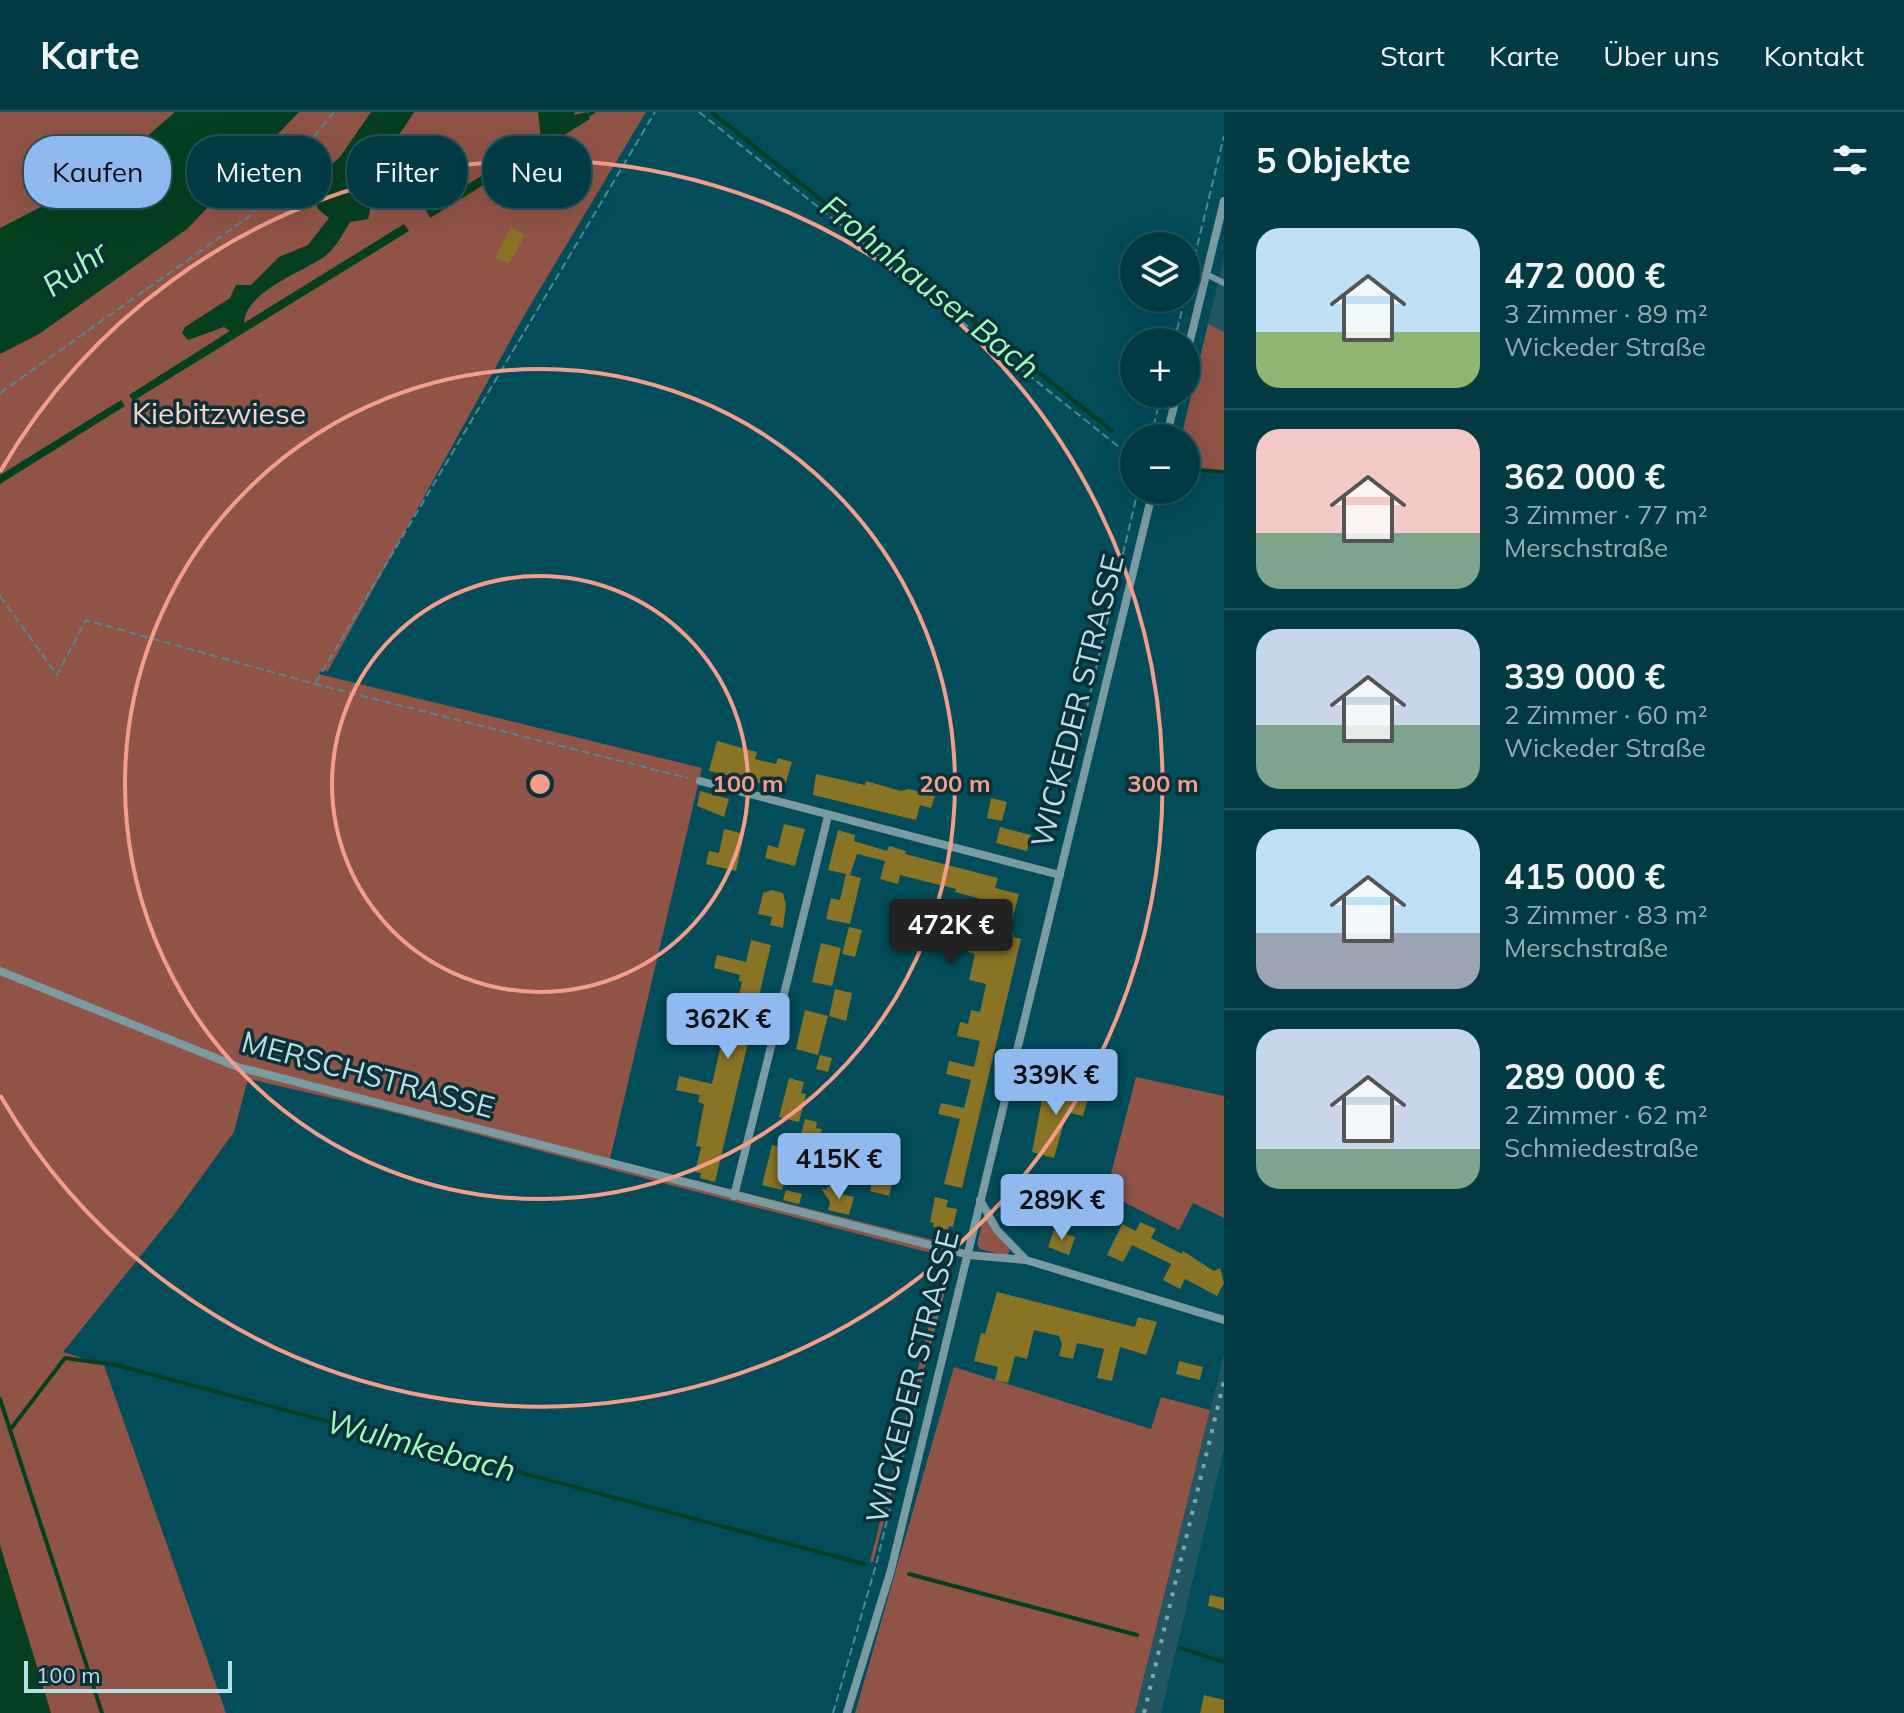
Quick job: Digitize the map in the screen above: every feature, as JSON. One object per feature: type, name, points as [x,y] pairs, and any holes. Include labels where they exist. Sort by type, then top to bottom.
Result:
[{"type":"street","points":[[1193,328],[1224,201]]},
{"type":"street","name":"WICKEDER STRASSE","points":[[847,1713],[891,1570],[1150,504]]},
{"type":"street","points":[[700,781],[1060,875]]},
{"type":"street","points":[[734,1196],[828,816]]},
{"type":"street","name":"MERSCHSTRASSE","points":[[0,971],[238,1067],[969,1255],[1026,1260],[1224,1320]]},
{"type":"street","points":[[980,1200],[997,1230],[1026,1260]]},
{"type":"lane","points":[[1206,274],[1224,283]]},
{"type":"path","points":[[0,393],[250,216],[334,112]]},
{"type":"path","points":[[315,684],[655,112]]},
{"type":"path","points":[[699,112],[1120,448]]},
{"type":"path","points":[[1200,235],[1224,136]]},
{"type":"path","points":[[0,596],[57,675],[86,620],[315,684],[700,781]]},
{"type":"path","points":[[833,1713],[876,1565],[948,1266],[956,1251]]},
{"type":"shaded area","points":[[1224,259],[1224,332],[1208,324]]},
{"type":"shaded area","points":[[1224,1354],[1224,1449],[1161,1713],[1135,1713]]},
{"type":"green space","name":"Kiebitzwiese","points":[[0,112],[646,112],[591,204],[591,136],[483,136],[483,208],[588,208],[525,314],[328,671],[322,670],[319,674],[702,768],[610,1159],[957,1246],[873,1562],[870,1562],[946,1257],[388,1111],[248,1079],[234,1132],[176,1212],[63,1352],[104,1365],[226,1713],[0,1713]]},
{"type":"green space","points":[[1208,324],[1224,332],[1224,473],[1200,472],[1200,424],[1184,424],[1188,408],[1200,408],[1200,358]]},
{"type":"green space","points":[[1136,1077],[1224,1096],[1224,1218],[1193,1203],[1179,1230],[1106,1193]]},
{"type":"green space","points":[[984,1216],[1010,1250],[1007,1256],[980,1249],[977,1244]]},
{"type":"green space","points":[[954,1367],[1151,1429],[1161,1397],[1210,1410],[1135,1713],[855,1713]]},
{"type":"water","name":"Ruhr","points":[[175,112],[299,112],[276,136],[187,136],[187,208],[207,208],[187,229],[39,334],[0,354],[0,228],[39,208],[171,208],[171,136],[148,136]]},
{"type":"water","points":[[371,112],[414,112],[398,136],[354,136]]},
{"type":"water","points":[[538,112],[575,112],[574,115],[587,112],[590,119],[563,136],[541,136]]},
{"type":"water","points":[[347,147],[347,208],[370,208],[368,219],[350,222],[324,257],[264,292],[247,312],[244,323],[404,224],[409,231],[133,401],[129,395],[230,331],[224,327],[188,340],[182,333],[185,327],[230,298],[236,285],[251,285],[279,257],[308,245],[329,218],[318,208],[331,208],[331,165]]},
{"type":"water","points":[[483,175],[483,185],[467,195],[467,185]]},
{"type":"water","points":[[429,208],[446,208],[430,218],[426,210]]},
{"type":"water","points":[[121,400],[125,406],[0,484],[0,475]]},
{"type":"water","points":[[0,1545],[51,1713],[0,1713]]},
{"type":"building","points":[[511,227],[525,235],[509,264],[495,257]]},
{"type":"building","points":[[717,741],[757,752],[755,759],[776,764],[778,758],[792,762],[784,789],[709,771]]},
{"type":"building","points":[[816,774],[935,796],[931,808],[920,805],[916,820],[813,795]]},
{"type":"building","points":[[700,791],[729,799],[724,817],[697,806]]},
{"type":"building","points":[[991,798],[1007,802],[1002,821],[987,818]]},
{"type":"building","points":[[784,824],[805,829],[795,866],[765,858],[768,845],[778,848]]},
{"type":"building","points":[[1000,827],[1031,835],[1027,851],[996,843]]},
{"type":"building","points":[[724,829],[744,834],[736,871],[706,864],[709,851],[719,853]]},
{"type":"building","points":[[838,830],[855,835],[854,841],[887,851],[889,846],[906,851],[905,854],[998,878],[995,888],[1019,894],[1009,932],[1021,939],[962,1188],[944,1184],[960,1119],[938,1114],[941,1103],[964,1108],[971,1080],[946,1074],[949,1061],[974,1067],[980,1041],[957,1036],[960,1022],[968,1024],[971,1010],[980,1012],[986,984],[969,980],[975,954],[968,952],[972,936],[983,938],[992,902],[900,875],[898,884],[880,879],[885,861],[857,854],[850,875],[861,878],[850,924],[826,919],[831,898],[840,900],[846,874],[828,870]]},
{"type":"building","points":[[772,890],[783,893],[786,905],[783,928],[770,925],[772,917],[758,914],[763,893]]},
{"type":"building","points":[[849,927],[862,930],[855,957],[842,954]]},
{"type":"building","points":[[751,940],[771,945],[715,1182],[700,1178],[701,1173],[695,1172],[701,1147],[696,1146],[704,1104],[698,1102],[700,1095],[676,1090],[679,1076],[712,1084],[720,1049],[726,1050],[742,982],[739,981],[740,975],[714,968],[717,955],[746,962]]},
{"type":"building","points":[[821,943],[841,948],[832,986],[812,982]]},
{"type":"building","points":[[835,989],[852,993],[846,1021],[829,1016]]},
{"type":"building","points":[[805,1010],[828,1016],[818,1055],[796,1049]]},
{"type":"building","points":[[820,1055],[832,1058],[828,1072],[816,1069]]},
{"type":"building","points":[[789,1078],[804,1082],[801,1093],[806,1094],[799,1122],[779,1117]]},
{"type":"building","points":[[1053,1078],[1067,1081],[1064,1092],[1088,1098],[1083,1116],[1067,1112],[1054,1158],[1032,1152],[1042,1100],[1045,1101],[1049,1093]]},
{"type":"building","points":[[805,1119],[817,1122],[816,1128],[822,1129],[817,1154],[797,1149]]},
{"type":"building","points":[[772,1145],[792,1150],[782,1190],[762,1185]]},
{"type":"building","points":[[873,1179],[892,1184],[889,1196],[870,1191]]},
{"type":"building","points":[[827,1186],[854,1197],[849,1215],[828,1210],[830,1202],[821,1188],[827,1190]]},
{"type":"building","points":[[786,1190],[802,1194],[799,1204],[783,1200]]},
{"type":"building","points":[[935,1197],[948,1200],[946,1207],[957,1209],[953,1227],[949,1226],[948,1230],[933,1227],[934,1223],[930,1222]]},
{"type":"building","points":[[1140,1222],[1156,1229],[1151,1238],[1182,1254],[1183,1251],[1214,1271],[1220,1268],[1224,1283],[1217,1296],[1185,1279],[1180,1289],[1163,1280],[1171,1264],[1132,1245],[1123,1262],[1107,1255],[1122,1224],[1136,1231]]},
{"type":"building","points":[[1054,1230],[1075,1237],[1069,1255],[1048,1247]]},
{"type":"building","points":[[997,1292],[1135,1327],[1138,1317],[1157,1322],[1146,1355],[1120,1347],[1112,1381],[1097,1378],[1104,1349],[1077,1343],[1073,1359],[1059,1356],[1062,1344],[1059,1336],[1034,1330],[1027,1359],[1015,1356],[1008,1383],[995,1380],[998,1367],[974,1361]]},
{"type":"building","points":[[1179,1361],[1203,1367],[1200,1380],[1176,1374]]},
{"type":"building","points":[[1210,1595],[1224,1598],[1224,1610],[1208,1606]]},
{"type":"building","points":[[1204,1695],[1224,1700],[1224,1713],[1200,1713]]},
{"type":"waterway","points":[[588,115],[593,112]]},
{"type":"waterway","name":"Frohnhauser Bach","points":[[711,112],[1112,431]]},
{"type":"waterway","name":"Frohnhauser Bach","points":[[1200,470],[1224,472]]},
{"type":"waterway","name":"Wulmkebach","points":[[10,1430],[65,1358],[116,1365],[864,1564]]},
{"type":"waterway","points":[[0,1399],[102,1713]]},
{"type":"waterway","name":"Wulmkebach","points":[[909,1574],[1137,1635]]},
{"type":"waterway","name":"Wulmkebach","points":[[1181,1648],[1224,1662]]},
{"type":"railway","points":[[1144,1713],[1224,1381]]}]
